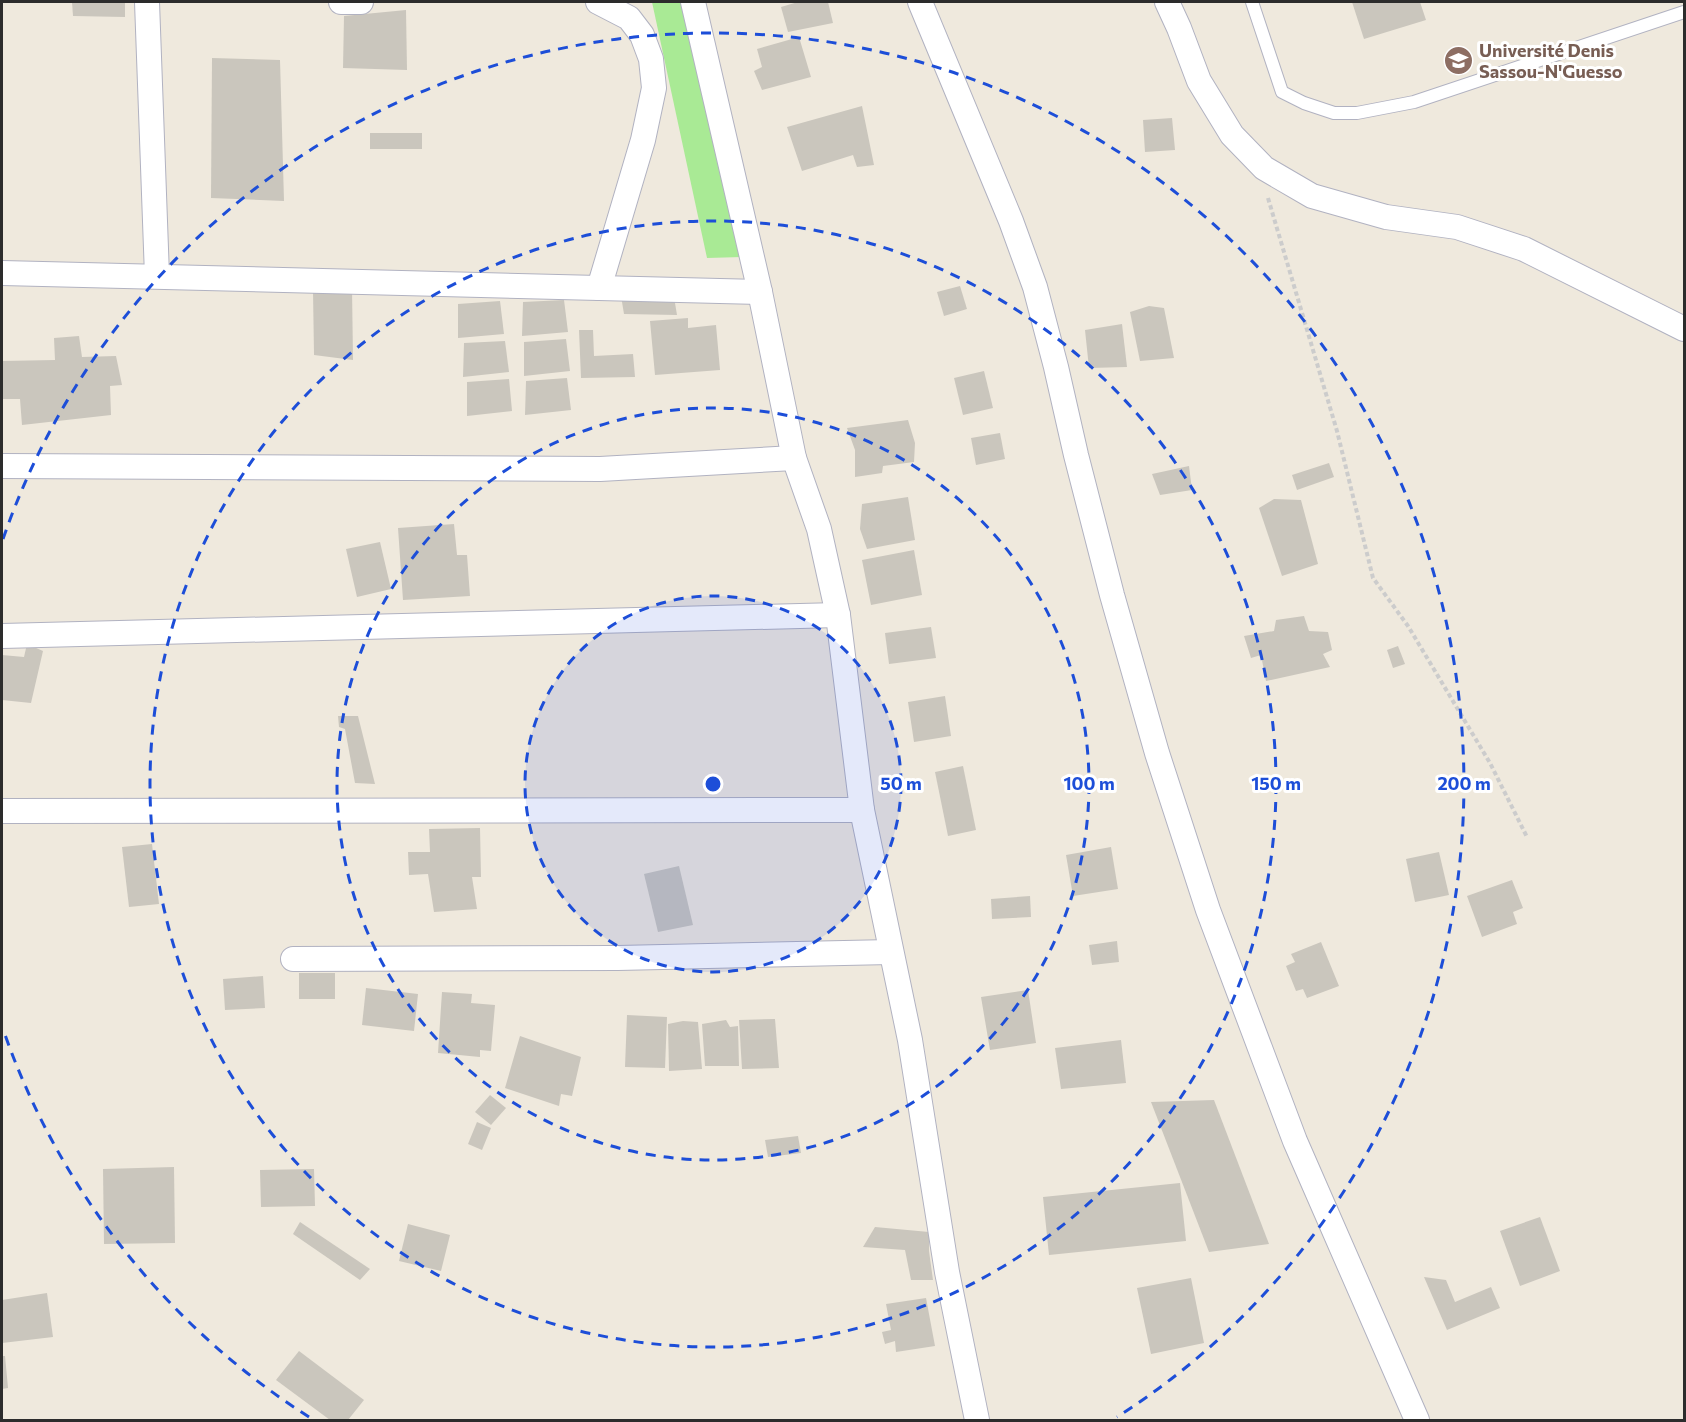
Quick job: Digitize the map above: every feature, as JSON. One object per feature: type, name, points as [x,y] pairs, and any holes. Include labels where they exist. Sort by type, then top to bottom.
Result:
[{"type":"street","points":[[147,2],[158,276]]},
{"type":"street","points":[[341,2],[361,2]]},
{"type":"street","points":[[598,2],[629,18],[642,35],[651,59],[654,88],[643,140],[598,288]]},
{"type":"street","points":[[693,2],[760,292],[794,458],[819,529],[838,615],[862,810],[910,1040],[947,1272],[977,1420]]},
{"type":"street","points":[[920,2],[1011,220],[1035,287],[1112,595],[1157,753],[1208,910],[1295,1141],[1417,1420]]},
{"type":"street","points":[[1167,2],[1199,81],[1232,135],[1264,168],[1312,196],[1386,217],[1457,227],[1524,249],[1684,329]]},
{"type":"street","points":[[2,273],[760,292]]},
{"type":"street","points":[[2,466],[600,469],[794,458]]},
{"type":"street","points":[[2,636],[838,615]]},
{"type":"street","points":[[2,811],[862,810]]},
{"type":"street","points":[[293,960],[618,958],[891,951]]},
{"type":"lane","points":[[1252,2],[1282,92],[1304,103],[1334,113],[1357,113],[1414,102],[1684,12]]},
{"type":"path","points":[[1256,160],[1337,432],[1373,578],[1408,626],[1490,763],[1527,837]]},
{"type":"green space","points":[[652,2],[682,2],[742,257],[707,258]]},
{"type":"building","points":[[72,2],[125,2],[125,17],[73,16]]},
{"type":"building","points":[[798,2],[828,2],[833,23],[788,32],[781,7]]},
{"type":"building","points":[[1352,2],[1420,2],[1426,20],[1364,39]]},
{"type":"building","points":[[406,10],[407,70],[343,68],[344,16]]},
{"type":"building","points":[[799,37],[811,77],[762,90],[754,71],[762,67],[757,49]]},
{"type":"building","points":[[212,58],[280,60],[284,201],[211,198]]},
{"type":"building","points":[[862,106],[874,165],[857,167],[853,155],[802,171],[787,127]]},
{"type":"building","points":[[1172,118],[1175,150],[1145,152],[1143,120]]},
{"type":"building","points":[[370,133],[422,133],[422,149],[370,149]]},
{"type":"building","points":[[960,286],[967,309],[944,316],[937,292]]},
{"type":"building","points":[[352,288],[353,360],[314,355],[313,290]]},
{"type":"building","points":[[621,296],[674,297],[677,315],[624,314]]},
{"type":"building","points":[[564,300],[568,332],[522,336],[523,302]]},
{"type":"building","points":[[500,301],[504,334],[458,338],[458,304]]},
{"type":"building","points":[[1149,306],[1164,308],[1174,358],[1140,361],[1130,312]]},
{"type":"building","points":[[688,318],[688,328],[716,325],[720,370],[655,375],[650,321]]},
{"type":"building","points":[[1122,324],[1127,367],[1089,368],[1085,330]]},
{"type":"building","points":[[579,330],[593,330],[594,356],[633,354],[635,377],[581,378]]},
{"type":"building","points":[[79,336],[82,357],[116,356],[122,385],[110,386],[111,415],[22,425],[20,399],[2,399],[2,361],[55,360],[54,338]]},
{"type":"building","points":[[566,339],[570,371],[524,376],[524,342]]},
{"type":"building","points":[[505,341],[509,372],[463,377],[464,343]]},
{"type":"building","points":[[984,371],[993,408],[963,415],[954,378]]},
{"type":"building","points":[[567,378],[571,410],[525,415],[526,381]]},
{"type":"building","points":[[509,379],[512,411],[467,416],[467,382]]},
{"type":"building","points":[[908,420],[915,443],[914,462],[883,466],[882,473],[855,477],[855,450],[847,428]]},
{"type":"building","points":[[1000,433],[1005,459],[976,465],[971,438]]},
{"type":"building","points":[[1329,463],[1334,477],[1297,490],[1292,475]]},
{"type":"building","points":[[1189,466],[1192,490],[1160,495],[1152,474]]},
{"type":"building","points":[[908,497],[915,540],[867,549],[860,529],[862,504]]},
{"type":"building","points":[[1274,499],[1301,500],[1318,564],[1282,576],[1259,508]]},
{"type":"building","points":[[454,524],[457,555],[467,555],[470,596],[403,600],[398,528]]},
{"type":"building","points":[[380,542],[391,589],[357,597],[346,549]]},
{"type":"building","points":[[914,550],[922,595],[871,605],[862,560]]},
{"type":"building","points":[[1304,616],[1309,631],[1328,632],[1332,650],[1323,654],[1330,667],[1266,681],[1261,655],[1251,658],[1244,636],[1274,631],[1276,620]]},
{"type":"building","points":[[931,627],[936,658],[889,664],[885,633]]},
{"type":"building","points":[[27,644],[43,651],[31,703],[2,700],[2,655],[24,657]]},
{"type":"building","points":[[1398,646],[1405,664],[1393,668],[1387,650]]},
{"type":"building","points":[[945,696],[951,736],[914,742],[908,702]]},
{"type":"building","points":[[338,716],[358,716],[375,784],[355,783],[345,729],[339,727]]},
{"type":"building","points":[[963,766],[976,830],[948,836],[935,772]]},
{"type":"building","points":[[480,828],[481,877],[472,877],[477,909],[434,912],[428,874],[409,875],[408,852],[430,852],[429,829]]},
{"type":"building","points":[[152,844],[159,904],[129,907],[122,847]]},
{"type":"building","points":[[1111,847],[1118,889],[1073,896],[1066,855]]},
{"type":"building","points":[[1439,852],[1449,895],[1415,902],[1406,859]]},
{"type":"building","points":[[679,866],[693,925],[658,932],[644,874]]},
{"type":"building","points":[[1512,880],[1523,908],[1513,912],[1517,924],[1482,937],[1467,896]]},
{"type":"building","points":[[1030,896],[1031,917],[992,919],[991,899]]},
{"type":"building","points":[[1117,941],[1119,962],[1092,965],[1089,945]]},
{"type":"building","points":[[1321,942],[1339,986],[1307,998],[1303,989],[1296,991],[1286,966],[1295,962],[1291,954]]},
{"type":"building","points":[[299,973],[335,973],[335,999],[299,999]]},
{"type":"building","points":[[263,976],[265,1008],[225,1010],[223,979]]},
{"type":"building","points":[[366,988],[418,994],[414,1031],[362,1025]]},
{"type":"building","points":[[1028,990],[1036,1043],[990,1050],[981,997]]},
{"type":"building","points":[[442,992],[472,994],[471,1003],[495,1005],[491,1051],[480,1050],[480,1057],[438,1053]]},
{"type":"building","points":[[627,1015],[667,1017],[665,1068],[625,1067]]},
{"type":"building","points":[[775,1019],[779,1068],[742,1069],[739,1020]]},
{"type":"building","points":[[726,1020],[730,1027],[738,1026],[739,1066],[705,1066],[702,1024]]},
{"type":"building","points":[[683,1021],[698,1022],[702,1069],[669,1071],[668,1024]]},
{"type":"building","points":[[520,1036],[581,1057],[572,1096],[561,1094],[559,1106],[505,1088]]},
{"type":"building","points":[[1121,1040],[1126,1083],[1061,1089],[1055,1048]]},
{"type":"building","points":[[490,1095],[506,1108],[491,1125],[475,1112]]},
{"type":"building","points":[[1214,1100],[1269,1244],[1209,1252],[1151,1102]]},
{"type":"building","points":[[477,1122],[491,1128],[482,1150],[468,1144]]},
{"type":"building","points":[[798,1136],[801,1153],[768,1157],[765,1140]]},
{"type":"building","points":[[174,1167],[175,1243],[104,1244],[103,1169]]},
{"type":"building","points":[[314,1169],[315,1206],[261,1207],[260,1170]]},
{"type":"building","points":[[1180,1183],[1186,1241],[1049,1255],[1043,1197]]},
{"type":"building","points":[[1540,1217],[1560,1271],[1520,1286],[1500,1231]]},
{"type":"building","points":[[300,1222],[370,1269],[360,1280],[293,1234]]},
{"type":"building","points":[[408,1224],[450,1235],[441,1271],[399,1261]]},
{"type":"building","points":[[875,1227],[929,1232],[933,1280],[911,1280],[905,1250],[863,1247]]},
{"type":"building","points":[[1424,1277],[1446,1280],[1455,1302],[1491,1287],[1500,1308],[1447,1330]]},
{"type":"building","points":[[1191,1278],[1204,1343],[1151,1354],[1137,1288]]},
{"type":"building","points":[[47,1293],[53,1337],[2,1343],[2,1300]]},
{"type":"building","points":[[926,1298],[935,1346],[896,1352],[895,1341],[885,1344],[882,1332],[891,1330],[886,1304]]},
{"type":"building","points":[[299,1351],[364,1400],[348,1420],[330,1420],[276,1380]]},
{"type":"building","points":[[2,1356],[5,1356],[8,1388],[2,1389]]},
{"type":"place","name":"Université Denis Sassou-N'Guesso","points":[[1458,61]]}]
